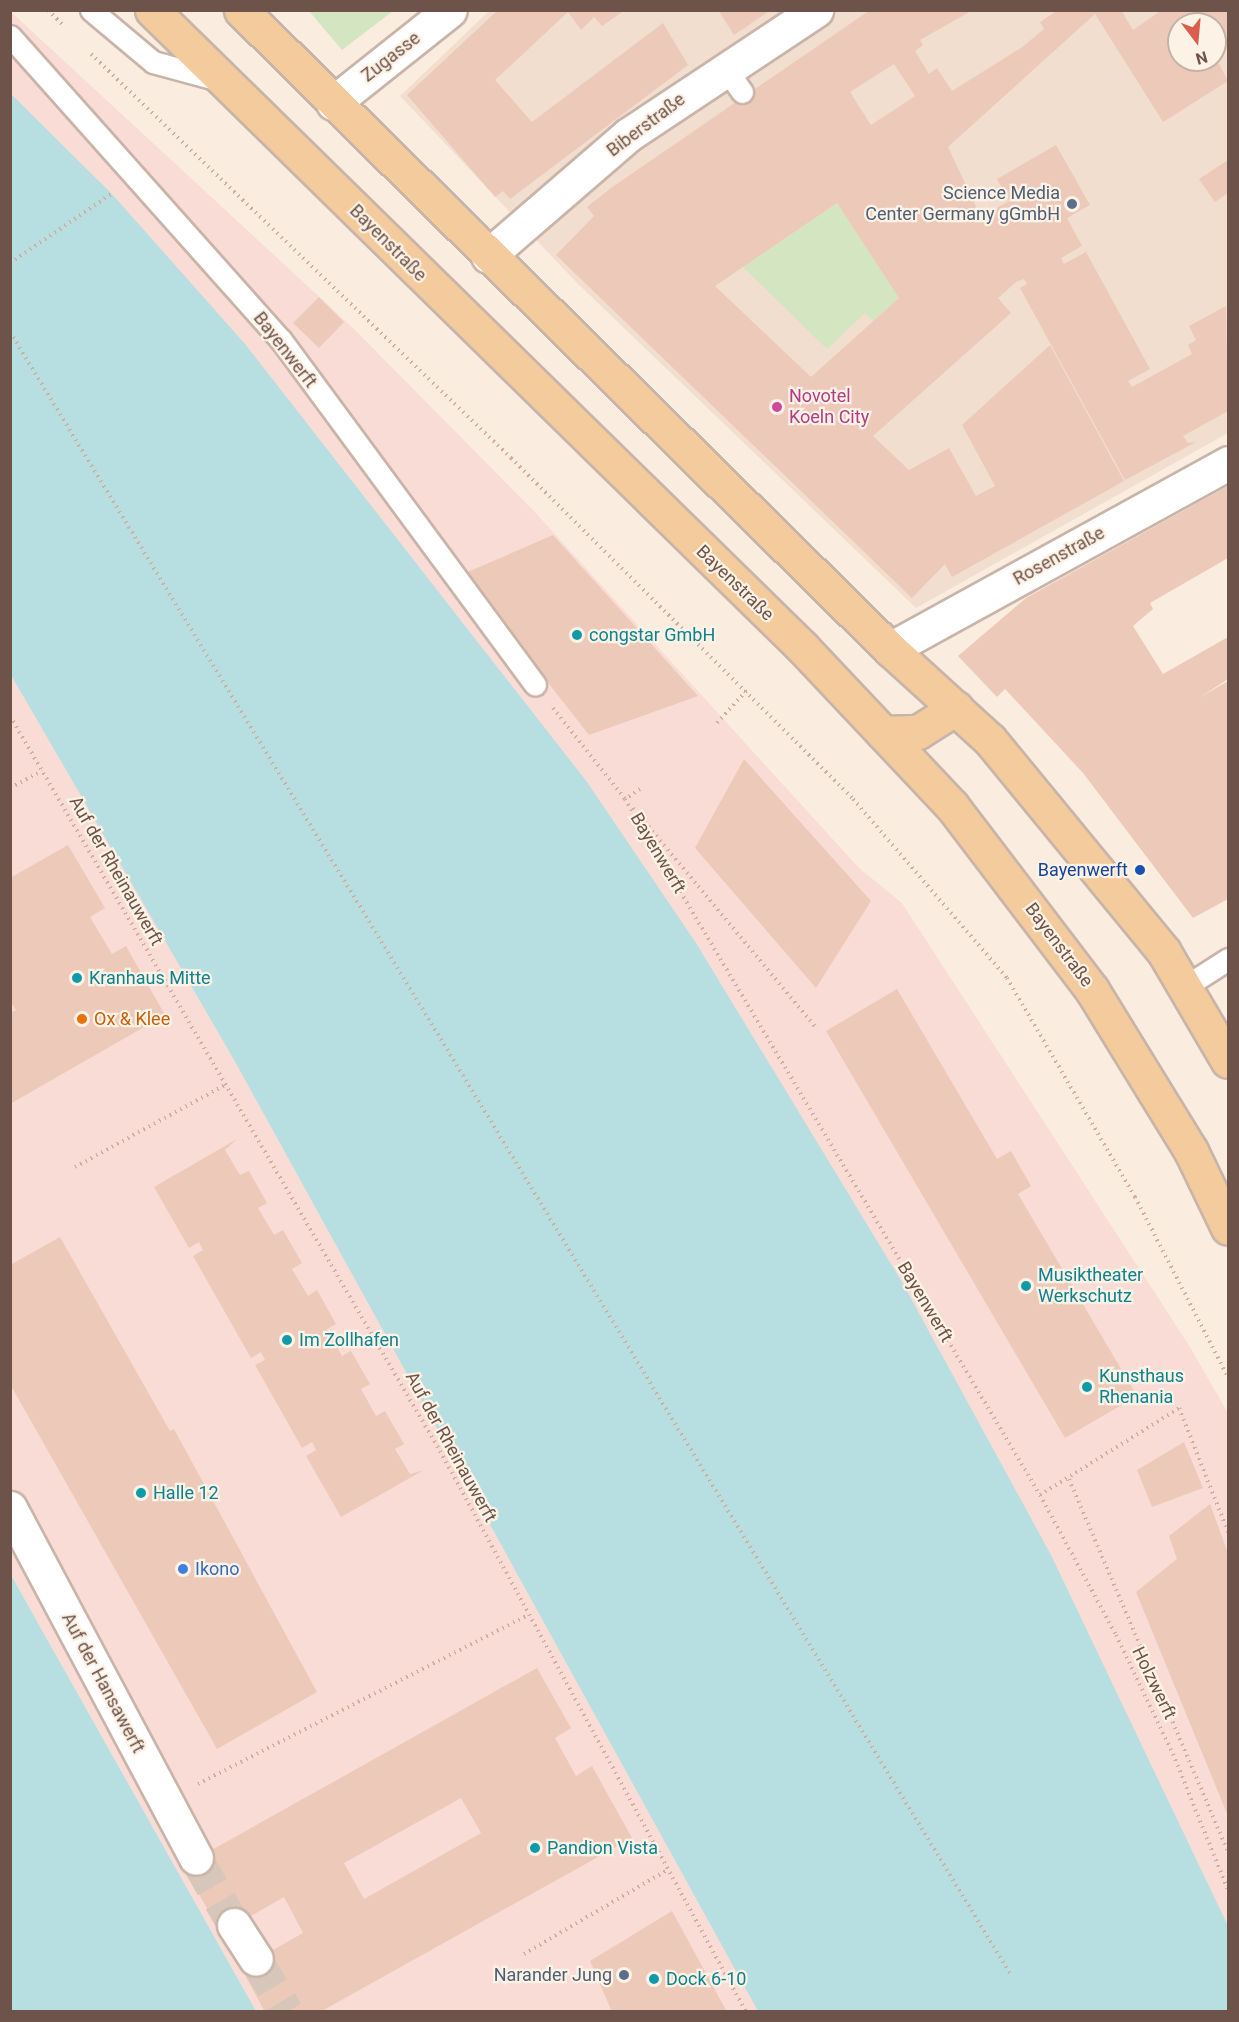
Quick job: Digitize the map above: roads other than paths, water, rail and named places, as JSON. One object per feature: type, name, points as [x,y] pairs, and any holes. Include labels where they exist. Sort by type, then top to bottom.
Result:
[{"type":"main road","name":"Bayenstraße","points":[[152,10],[883,733],[952,806],[1092,990],[1191,1151],[1228,1228]]},
{"type":"main road","points":[[241,10],[488,256],[890,649],[990,740],[1186,986],[1228,1061]]},
{"type":"main road","points":[[883,733],[918,732],[956,708]]},
{"type":"street","name":"Zugasse","points":[[333,103],[450,10]]},
{"type":"street","name":"Biberstraße","points":[[488,256],[628,135],[734,81],[816,10]]},
{"type":"street","name":"Rosenstraße","points":[[890,649],[1228,463]]},
{"type":"street","name":"Auf der Hansawerft","points":[[10,1508],[196,1858]]},
{"type":"street","points":[[234,1925],[256,1959]]},
{"type":"lane","points":[[91,10],[153,62],[223,80]]},
{"type":"lane","name":"Bayenwerft","points":[[10,36],[281,340],[535,684]]},
{"type":"lane","points":[[1186,986],[1228,959]]},
{"type":"water","points":[[11,94],[112,194],[245,344],[587,782],[696,943],[902,1282],[1051,1555],[1228,1926],[1228,2011],[758,2011],[233,1058],[11,675]]},
{"type":"water","points":[[11,1575],[256,2011],[11,2011]]},
{"type":"tunnel","points":[[196,1858],[234,1925]]},
{"type":"tunnel","points":[[256,1959],[287,2012]]},
{"type":"place","name":"Science Media Center Germany gGmbH","points":[[1072,204]]},
{"type":"place","name":"Novotel Koeln City","points":[[777,407]]},
{"type":"place","name":"congstar GmbH","points":[[577,635]]},
{"type":"place","name":"Bayenwerft","points":[[1140,870]]},
{"type":"place","name":"Kranhaus Mitte","points":[[77,978]]},
{"type":"place","name":"Ox & Klee","points":[[82,1019]]},
{"type":"place","name":"Musiktheater Werkschutz","points":[[1026,1286]]},
{"type":"place","name":"Im Zollhafen","points":[[287,1340]]},
{"type":"place","name":"Kunsthaus Rhenania","points":[[1087,1387]]},
{"type":"place","name":"Halle 12","points":[[141,1493]]},
{"type":"place","name":"Ikono","points":[[183,1569]]},
{"type":"place","name":"Pandion Vista","points":[[535,1848]]},
{"type":"place","name":"Narander Jung","points":[[624,1975]]},
{"type":"place","name":"Dock 6-10","points":[[654,1979]]}]
